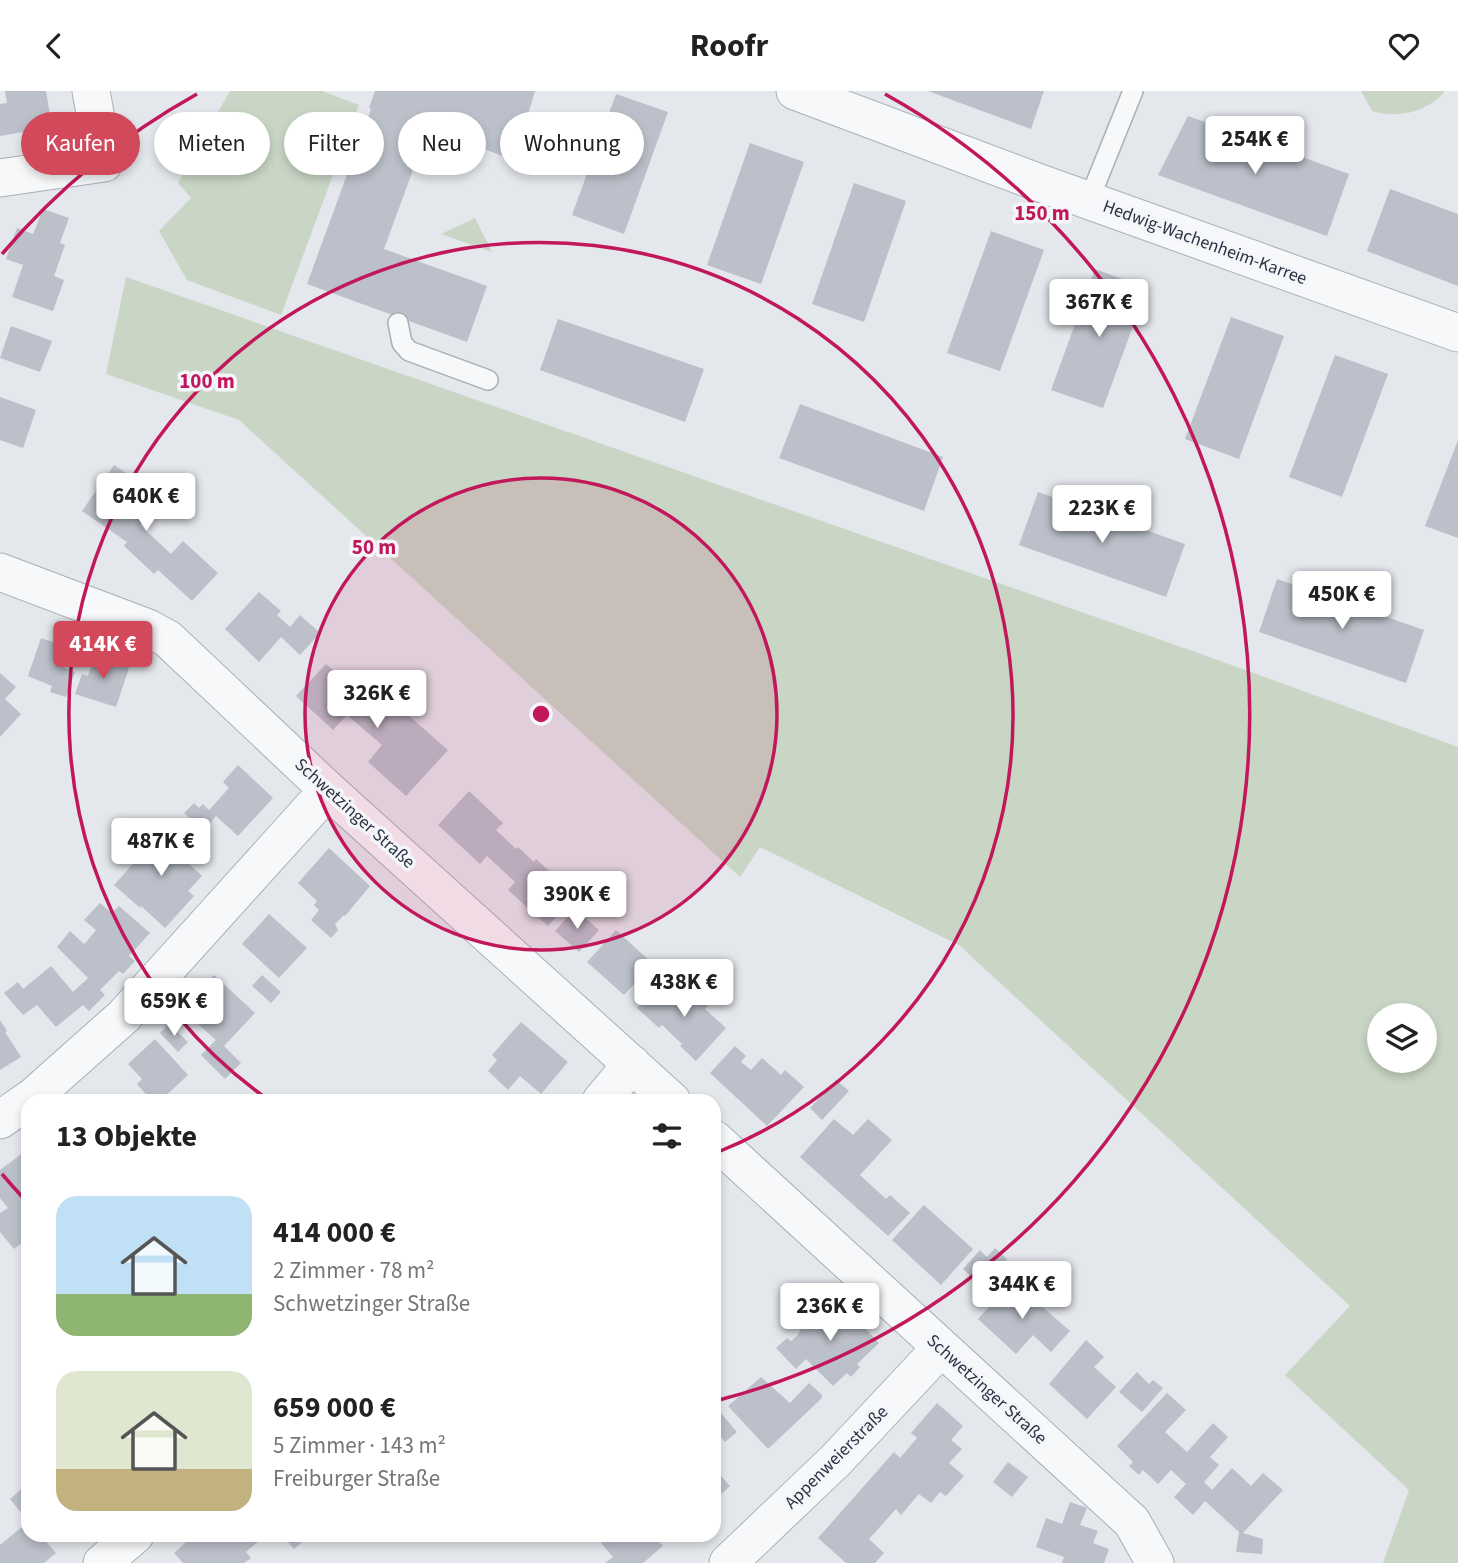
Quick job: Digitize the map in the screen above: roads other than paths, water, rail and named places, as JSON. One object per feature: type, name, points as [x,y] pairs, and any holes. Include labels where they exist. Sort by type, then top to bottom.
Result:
[{"type":"street","points":[[0,178],[104,163],[91,91]]},
{"type":"street","name":"Hedwig-Wachenheim-Karree","points":[[795,91],[1458,333]]},
{"type":"street","name":"Schwetzinger Straße","points":[[3,578],[148,628],[168,639],[328,790],[665,1094]]},
{"type":"street","points":[[36,1094],[124,1016],[328,790]]},
{"type":"street","points":[[607,1094],[632,1063]]},
{"type":"street","points":[[0,1120],[21,1105]]},
{"type":"street","name":"Schwetzinger Straße","points":[[721,1145],[1132,1522],[1155,1563]]},
{"type":"street","name":"Appenweierstraße","points":[[728,1563],[836,1460],[941,1348]]},
{"type":"street","points":[[102,1563],[127,1542]]},
{"type":"lane","points":[[1089,200],[1132,91]]},
{"type":"lane","points":[[398,323],[398,333],[409,351],[488,380]]}]
